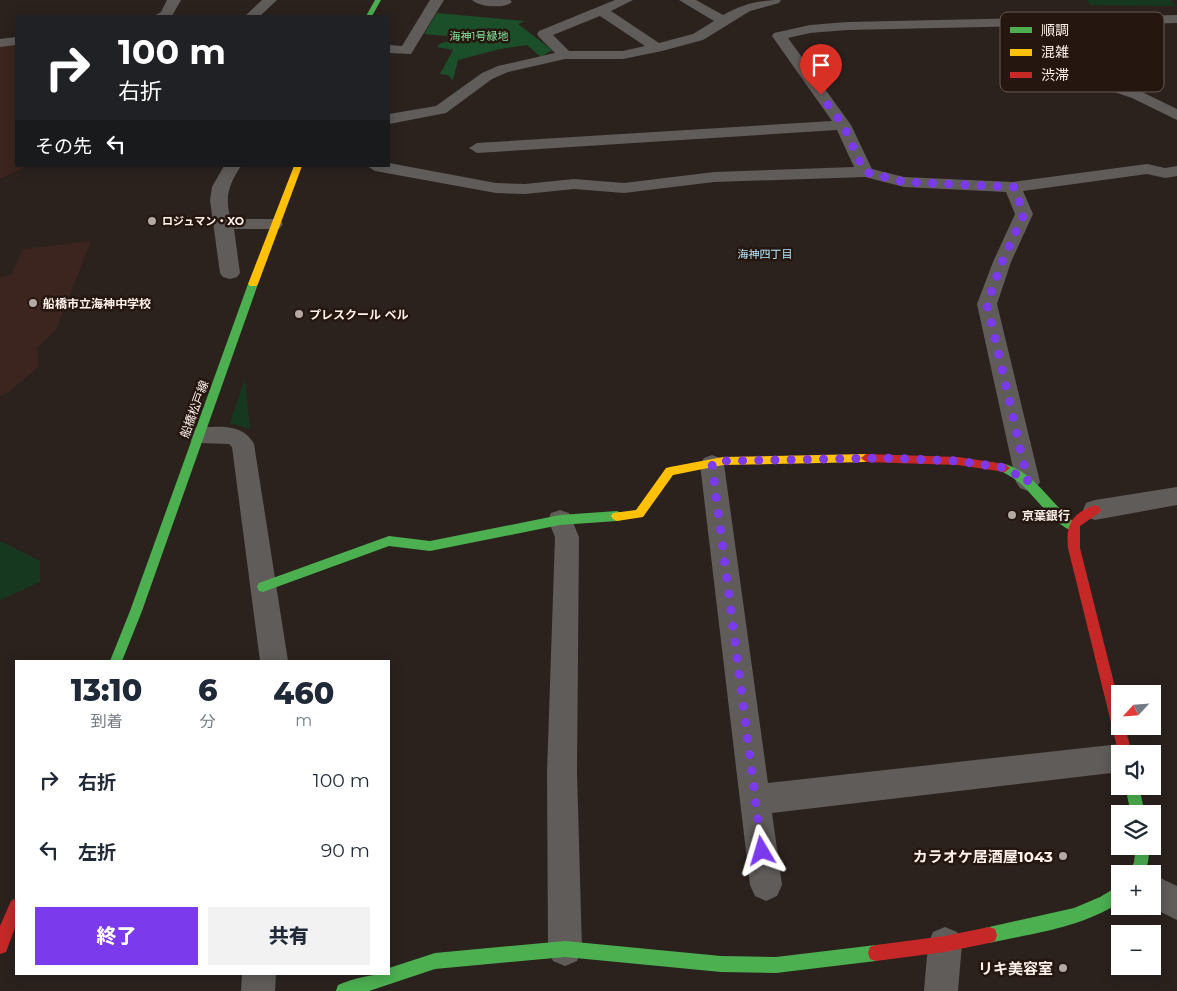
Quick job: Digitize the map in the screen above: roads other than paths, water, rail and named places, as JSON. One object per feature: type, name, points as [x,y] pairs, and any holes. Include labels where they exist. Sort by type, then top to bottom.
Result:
[{"type":"street","points":[[166,15],[174,0]]},
{"type":"street","points":[[253,15],[270,0]]},
{"type":"street","points":[[370,15],[378,0]]},
{"type":"street","points":[[390,50],[406,51],[437,0]]},
{"type":"street","points":[[479,0],[505,2]]},
{"type":"street","points":[[565,55],[544,34],[626,0]]},
{"type":"street","points":[[686,0],[725,22]]},
{"type":"street","points":[[390,119],[441,110],[487,76],[503,69],[565,55],[623,55],[657,48],[698,37],[745,8],[774,0]]},
{"type":"street","points":[[601,10],[657,48]]},
{"type":"street","points":[[1164,20],[1177,20]]},
{"type":"street","points":[[865,172],[843,125],[779,36],[810,29],[848,26],[1000,23]]},
{"type":"street","points":[[0,43],[15,41]]},
{"type":"street","points":[[1128,92],[1177,115]]},
{"type":"street","points":[[477,148],[843,125]]},
{"type":"street","points":[[230,273],[224,224],[217,203],[218,190],[232,167]]},
{"type":"street","name":"船橋松戸線","points":[[116,660],[274,224],[298,167]]},
{"type":"street","points":[[380,167],[496,188],[525,189],[574,184],[624,188],[714,177],[865,172],[904,182],[1014,187],[1146,170],[1173,174]]},
{"type":"street","points":[[1014,187],[1024,214],[1002,262],[987,304],[1028,482]]},
{"type":"street","points":[[224,224],[274,224]]},
{"type":"street","points":[[199,435],[234,436],[243,444],[274,660]]},
{"type":"street","points":[[263,587],[389,541],[430,546],[560,520],[639,514],[670,471],[723,461],[883,458],[958,461],[1006,468],[1028,482],[1055,515],[1072,528]]},
{"type":"street","points":[[712,464],[766,885]]},
{"type":"street","points":[[1123,745],[1074,548],[1072,528],[1078,518],[1095,510],[1177,496]]},
{"type":"street","points":[[560,520],[567,537],[562,772],[565,949]]},
{"type":"street","points":[[755,800],[1111,759]]},
{"type":"street","points":[[1161,895],[1177,904]]},
{"type":"street","points":[[344,991],[435,962],[565,949],[721,964],[776,965],[945,944],[1084,914],[1111,900]]},
{"type":"street","points":[[0,946],[15,908]]},
{"type":"street","points":[[941,991],[945,944]]},
{"type":"street","points":[[258,991],[259,975]]},
{"type":"place","name":"ロジュマン・XO","points":[[152,221]]},
{"type":"place","name":"船橋市立海神中学校","points":[[33,303]]},
{"type":"place","name":"プレスクール ベル","points":[[299,314]]},
{"type":"place","name":"京葉銀行","points":[[1012,515]]},
{"type":"place","name":"カラオケ居酒屋1043","points":[[1063,856]]},
{"type":"place","name":"リキ美容室","points":[[1063,968]]},
{"type":"district","name":"海神四丁目","points":[[765,254]]},
{"type":"park label","name":"海神1号緑地","points":[[479,36]]}]
